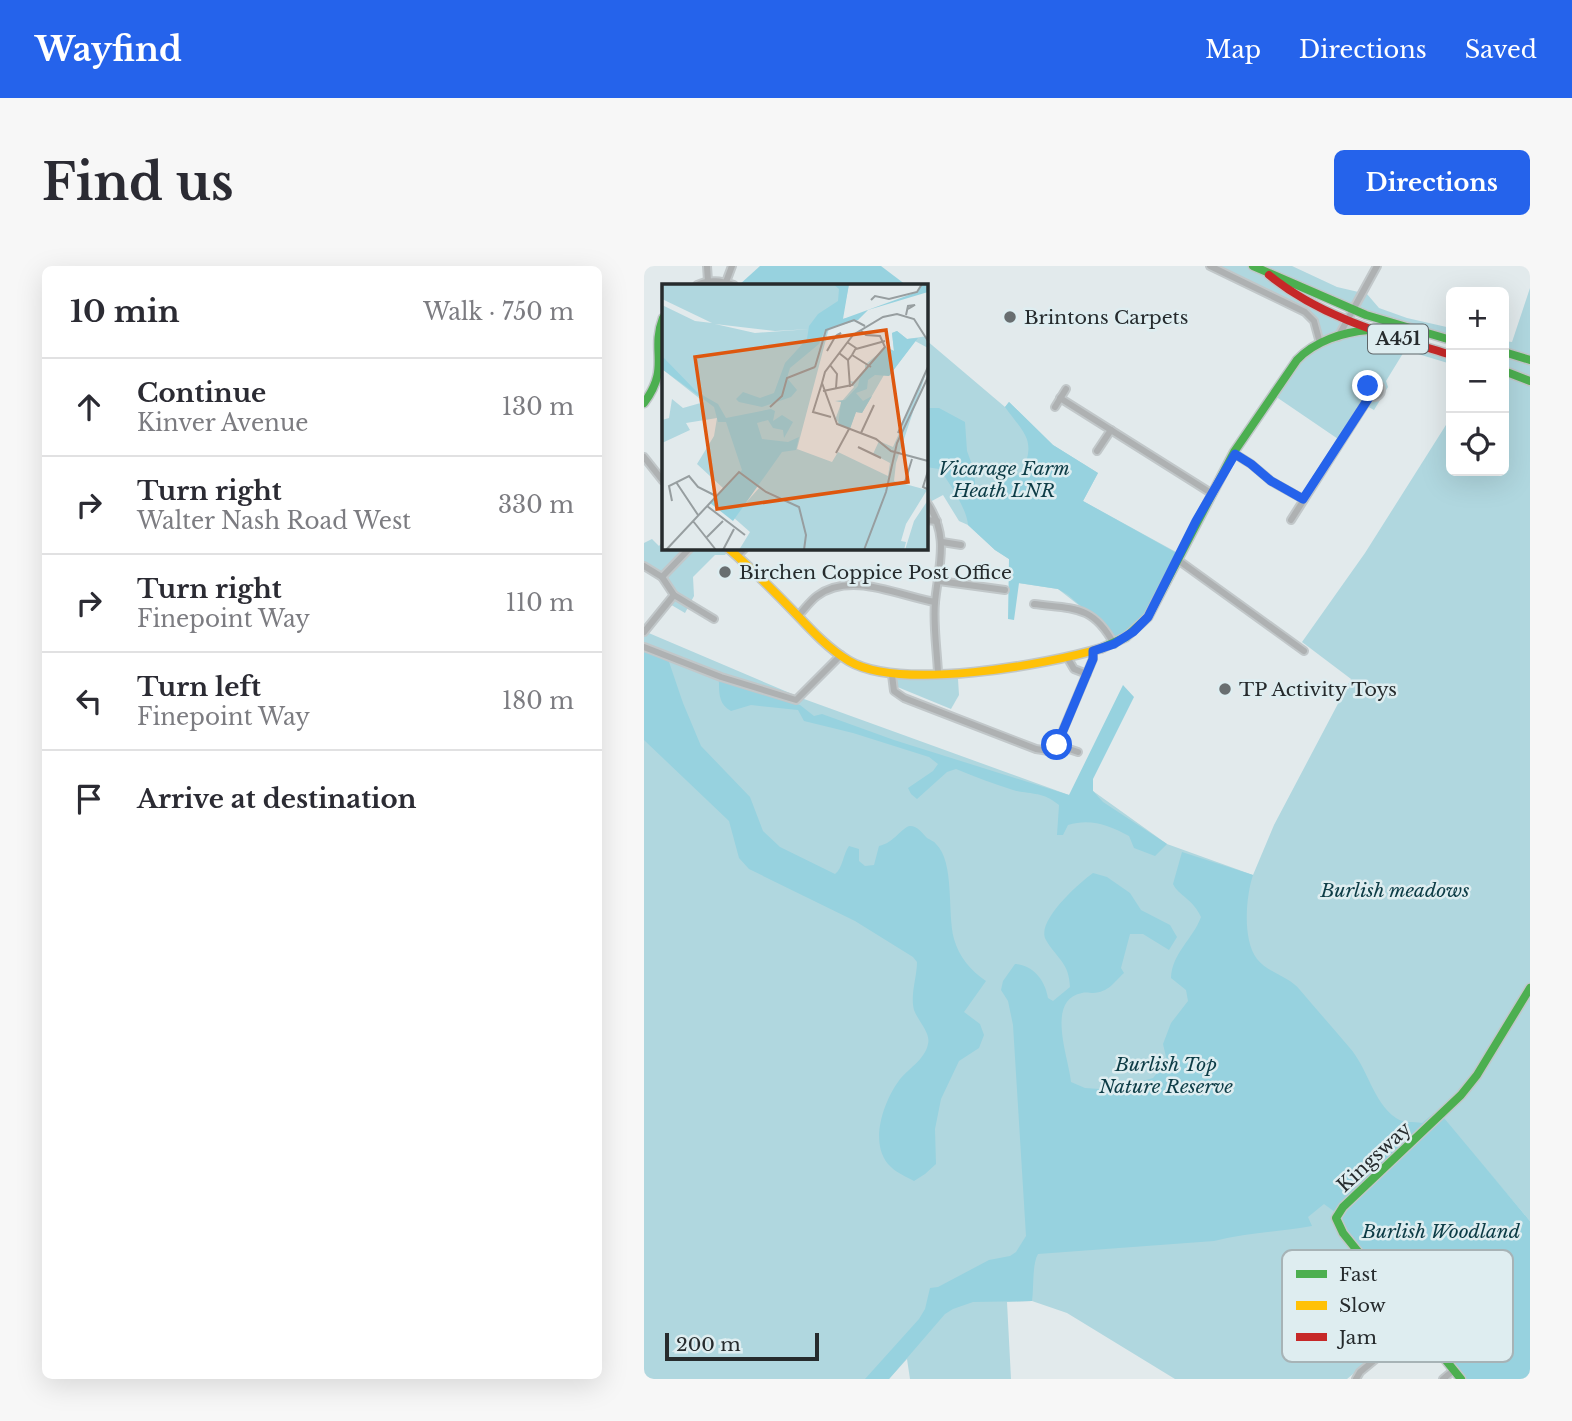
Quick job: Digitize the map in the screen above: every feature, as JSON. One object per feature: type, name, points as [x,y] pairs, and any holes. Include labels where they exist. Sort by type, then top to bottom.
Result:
[{"type":"street","points":[[707,266],[703,283],[731,284]]},
{"type":"street","points":[[726,282],[732,266]]},
{"type":"street","points":[[1210,266],[1305,312],[1314,321],[1320,343]]},
{"type":"street","name":"A451","points":[[1254,266],[1299,297],[1371,330],[1446,353]]},
{"type":"street","points":[[1337,338],[1377,266]]},
{"type":"street","name":"A451","points":[[1267,274],[1284,278],[1352,309],[1446,339]]},
{"type":"street","points":[[644,403],[657,386],[662,365],[659,340],[662,324]]},
{"type":"street","points":[[730,550],[831,649],[858,666],[892,675],[981,671],[1067,657],[1114,644],[1141,626],[1148,617],[1211,493],[1259,414],[1291,368],[1308,349],[1320,343],[1356,331],[1371,330]]},
{"type":"street","points":[[1509,354],[1530,360]]},
{"type":"street","points":[[1509,373],[1530,381]]},
{"type":"street","points":[[1055,407],[1066,389]]},
{"type":"street","points":[[1291,520],[1370,396]]},
{"type":"street","points":[[1060,398],[1211,493]]},
{"type":"street","points":[[1097,450],[1111,430]]},
{"type":"street","points":[[1235,454],[1271,481],[1303,499]]},
{"type":"street","points":[[644,457],[662,480]]},
{"type":"street","points":[[928,505],[942,542],[935,602],[938,673]]},
{"type":"street","points":[[928,520],[936,522]]},
{"type":"street","points":[[942,542],[961,545]]},
{"type":"street","points":[[662,578],[688,550]]},
{"type":"street","points":[[737,556],[743,550]]},
{"type":"street","points":[[1178,559],[1304,650]]},
{"type":"street","points":[[644,566],[662,578],[674,595],[714,619]]},
{"type":"street","points":[[939,581],[1005,590]]},
{"type":"street","points":[[798,616],[817,596],[833,588],[855,584],[935,602]]},
{"type":"street","points":[[644,632],[674,595]]},
{"type":"street","points":[[1034,604],[1074,609],[1090,614],[1104,625],[1114,644]]},
{"type":"street","points":[[644,647],[721,677],[796,700],[841,655]]},
{"type":"street","points":[[892,675],[894,691],[904,698],[1036,749],[1049,751],[1057,745],[1093,659],[1093,651]]},
{"type":"street","points":[[1067,657],[1074,669],[1087,674]]},
{"type":"street","points":[[1057,745],[1078,752]]},
{"type":"street","name":"Kingsway","points":[[1357,1250],[1336,1222],[1337,1215],[1466,1090],[1530,988]]},
{"type":"street","points":[[1356,1379],[1372,1362]]},
{"type":"street","name":"Kingsway","points":[[1448,1362],[1461,1379]]},
{"type":"street","points":[[1443,1379],[1454,1370]]},
{"type":"green space","points":[[760,266],[881,266],[905,284],[740,284]]},
{"type":"green space","points":[[1210,266],[1292,266],[1337,287],[1367,294],[1379,308],[1446,327],[1446,339],[1431,336],[1284,278],[1280,285],[1347,319],[1338,337],[1361,330],[1446,354],[1446,362],[1405,350],[1386,381],[1388,387],[1374,410],[1365,405],[1341,441],[1272,394],[1291,368],[1320,343],[1310,315]]},
{"type":"green space","name":"Burlish Top Nature Reserve","points":[[1530,288],[1530,1221],[1439,1114],[1334,1223],[1355,1250],[1282,1250],[1282,1362],[1368,1362],[1347,1379],[1175,1379],[1067,1313],[1032,1301],[1007,1302],[1011,1379],[910,1379],[907,1359],[889,1379],[644,1379],[644,631],[804,699],[1069,795],[1093,791],[1167,844],[1253,875],[1274,825],[1351,679],[1302,642],[1365,553],[1446,425],[1446,476],[1509,476],[1509,342],[1512,342]]},
{"type":"green space","name":"Vicarage Farm Heath LNR","points":[[928,342],[1005,407],[1009,402],[1053,445],[1098,473],[1083,501],[1176,552],[1090,614],[1058,589],[1018,583],[1010,577],[1009,559],[968,525],[959,521],[943,495],[930,502]]},
{"type":"green space","name":"Vicarage Farm Heath LNR","points":[[1009,402],[1053,445],[1098,473],[1083,501],[1180,555],[1148,617],[1114,644],[1090,614],[1058,589],[1019,583],[1014,620],[1008,619],[1009,559],[968,525],[961,504],[939,469],[928,467],[928,408],[939,408],[965,422],[967,451],[974,470],[976,495],[1004,479],[1021,474],[1026,463],[1028,445],[1023,432],[1005,407]]},
{"type":"green space","points":[[652,539],[659,546],[662,542],[662,550],[729,550],[725,555],[715,555],[693,577],[694,596],[685,613],[668,603],[673,590],[644,566],[644,543]]},
{"type":"green space","points":[[644,648],[668,659],[701,746],[750,797],[763,831],[780,847],[835,874],[849,846],[859,849],[859,861],[865,866],[874,865],[879,846],[910,826],[920,830],[942,852],[948,875],[956,946],[966,963],[986,981],[964,1012],[980,1024],[984,1035],[979,1048],[959,1061],[941,1099],[935,1129],[936,1164],[914,1181],[893,1169],[884,1158],[879,1136],[883,1113],[892,1091],[923,1055],[928,1044],[928,1036],[913,1004],[917,962],[855,921],[749,869],[739,858],[729,821],[644,740]]},
{"type":"green space","points":[[719,678],[800,705],[814,716],[822,714],[894,740],[1069,795],[1123,685],[1134,697],[1093,779],[1093,791],[1103,802],[1167,844],[1155,856],[1134,848],[1129,836],[1107,826],[1084,822],[1068,825],[1063,835],[1057,835],[1059,805],[1053,801],[1042,795],[1006,788],[956,769],[947,772],[917,799],[908,788],[933,771],[938,764],[929,757],[804,721],[798,710],[751,705],[731,711],[721,701]]},
{"type":"green space","points":[[897,679],[958,679],[959,695],[951,709],[895,686]]},
{"type":"green space","points":[[1182,852],[1253,875],[1247,906],[1247,929],[1252,951],[1257,959],[1300,990],[1355,1055],[1381,1103],[1396,1118],[1405,1122],[1422,1123],[1434,1113],[1439,1114],[1335,1212],[1324,1204],[1308,1217],[1312,1226],[1214,1241],[1038,1254],[1032,1301],[973,1302],[953,1309],[945,1314],[889,1379],[865,1379],[919,1319],[925,1309],[930,1288],[938,1287],[989,1260],[1010,1256],[1016,1252],[1026,1236],[1013,1025],[1008,1001],[1001,990],[1003,981],[1015,964],[1033,970],[1044,985],[1048,998],[1053,1001],[1070,987],[1065,966],[1046,940],[1044,932],[1060,904],[1093,873],[1107,877],[1130,893],[1141,910],[1170,925],[1177,937],[1169,950],[1143,934],[1130,934],[1121,968],[1124,973],[1107,989],[1082,993],[1071,998],[1064,1006],[1062,1031],[1071,1082],[1085,1088],[1100,1089],[1128,1085],[1153,1078],[1167,1061],[1163,1044],[1171,1023],[1188,1001],[1186,990],[1171,978],[1172,969],[1201,917],[1173,884]]},
{"type":"green space","name":"Burlish Woodland","points":[[1444,1118],[1530,1221],[1530,1377],[1465,1379],[1451,1362],[1513,1362],[1513,1250],[1360,1250],[1340,1226],[1340,1214]]},
{"type":"traffic: fast","points":[[1253,266],[1366,315],[1446,339]]},
{"type":"traffic: fast","points":[[644,403],[657,379],[658,341],[662,322]]},
{"type":"traffic: fast","points":[[1102,648],[1126,637],[1148,617],[1234,452],[1297,360],[1304,353],[1330,339],[1369,330]]},
{"type":"traffic: fast","points":[[1509,354],[1530,360]]},
{"type":"traffic: fast","points":[[1509,373],[1530,381]]},
{"type":"traffic: fast","points":[[1357,1250],[1343,1233],[1336,1218],[1343,1207],[1461,1095],[1477,1075],[1530,988]]},
{"type":"traffic: fast","points":[[1447,1362],[1461,1379]]},
{"type":"traffic: slow","points":[[730,550],[828,646],[849,661],[872,670],[937,675],[974,672],[1046,661],[1102,648]]},
{"type":"traffic: jam","points":[[1269,275],[1289,290],[1333,314],[1446,353]]},
{"type":"place","name":"Brintons Carpets","points":[[1010,317]]},
{"type":"place","name":"Birchen Coppice Post Office","points":[[725,572]]},
{"type":"place","name":"TP Activity Toys","points":[[1225,689]]},
{"type":"route","points":[[1057,745],[1093,659],[1093,651],[1114,644],[1141,626],[1148,617],[1196,521],[1235,454],[1271,481],[1303,499],[1370,396],[1366,391],[1368,386]]},
{"type":"park label","name":"Burlish meadows","points":[[1395,890]]}]
